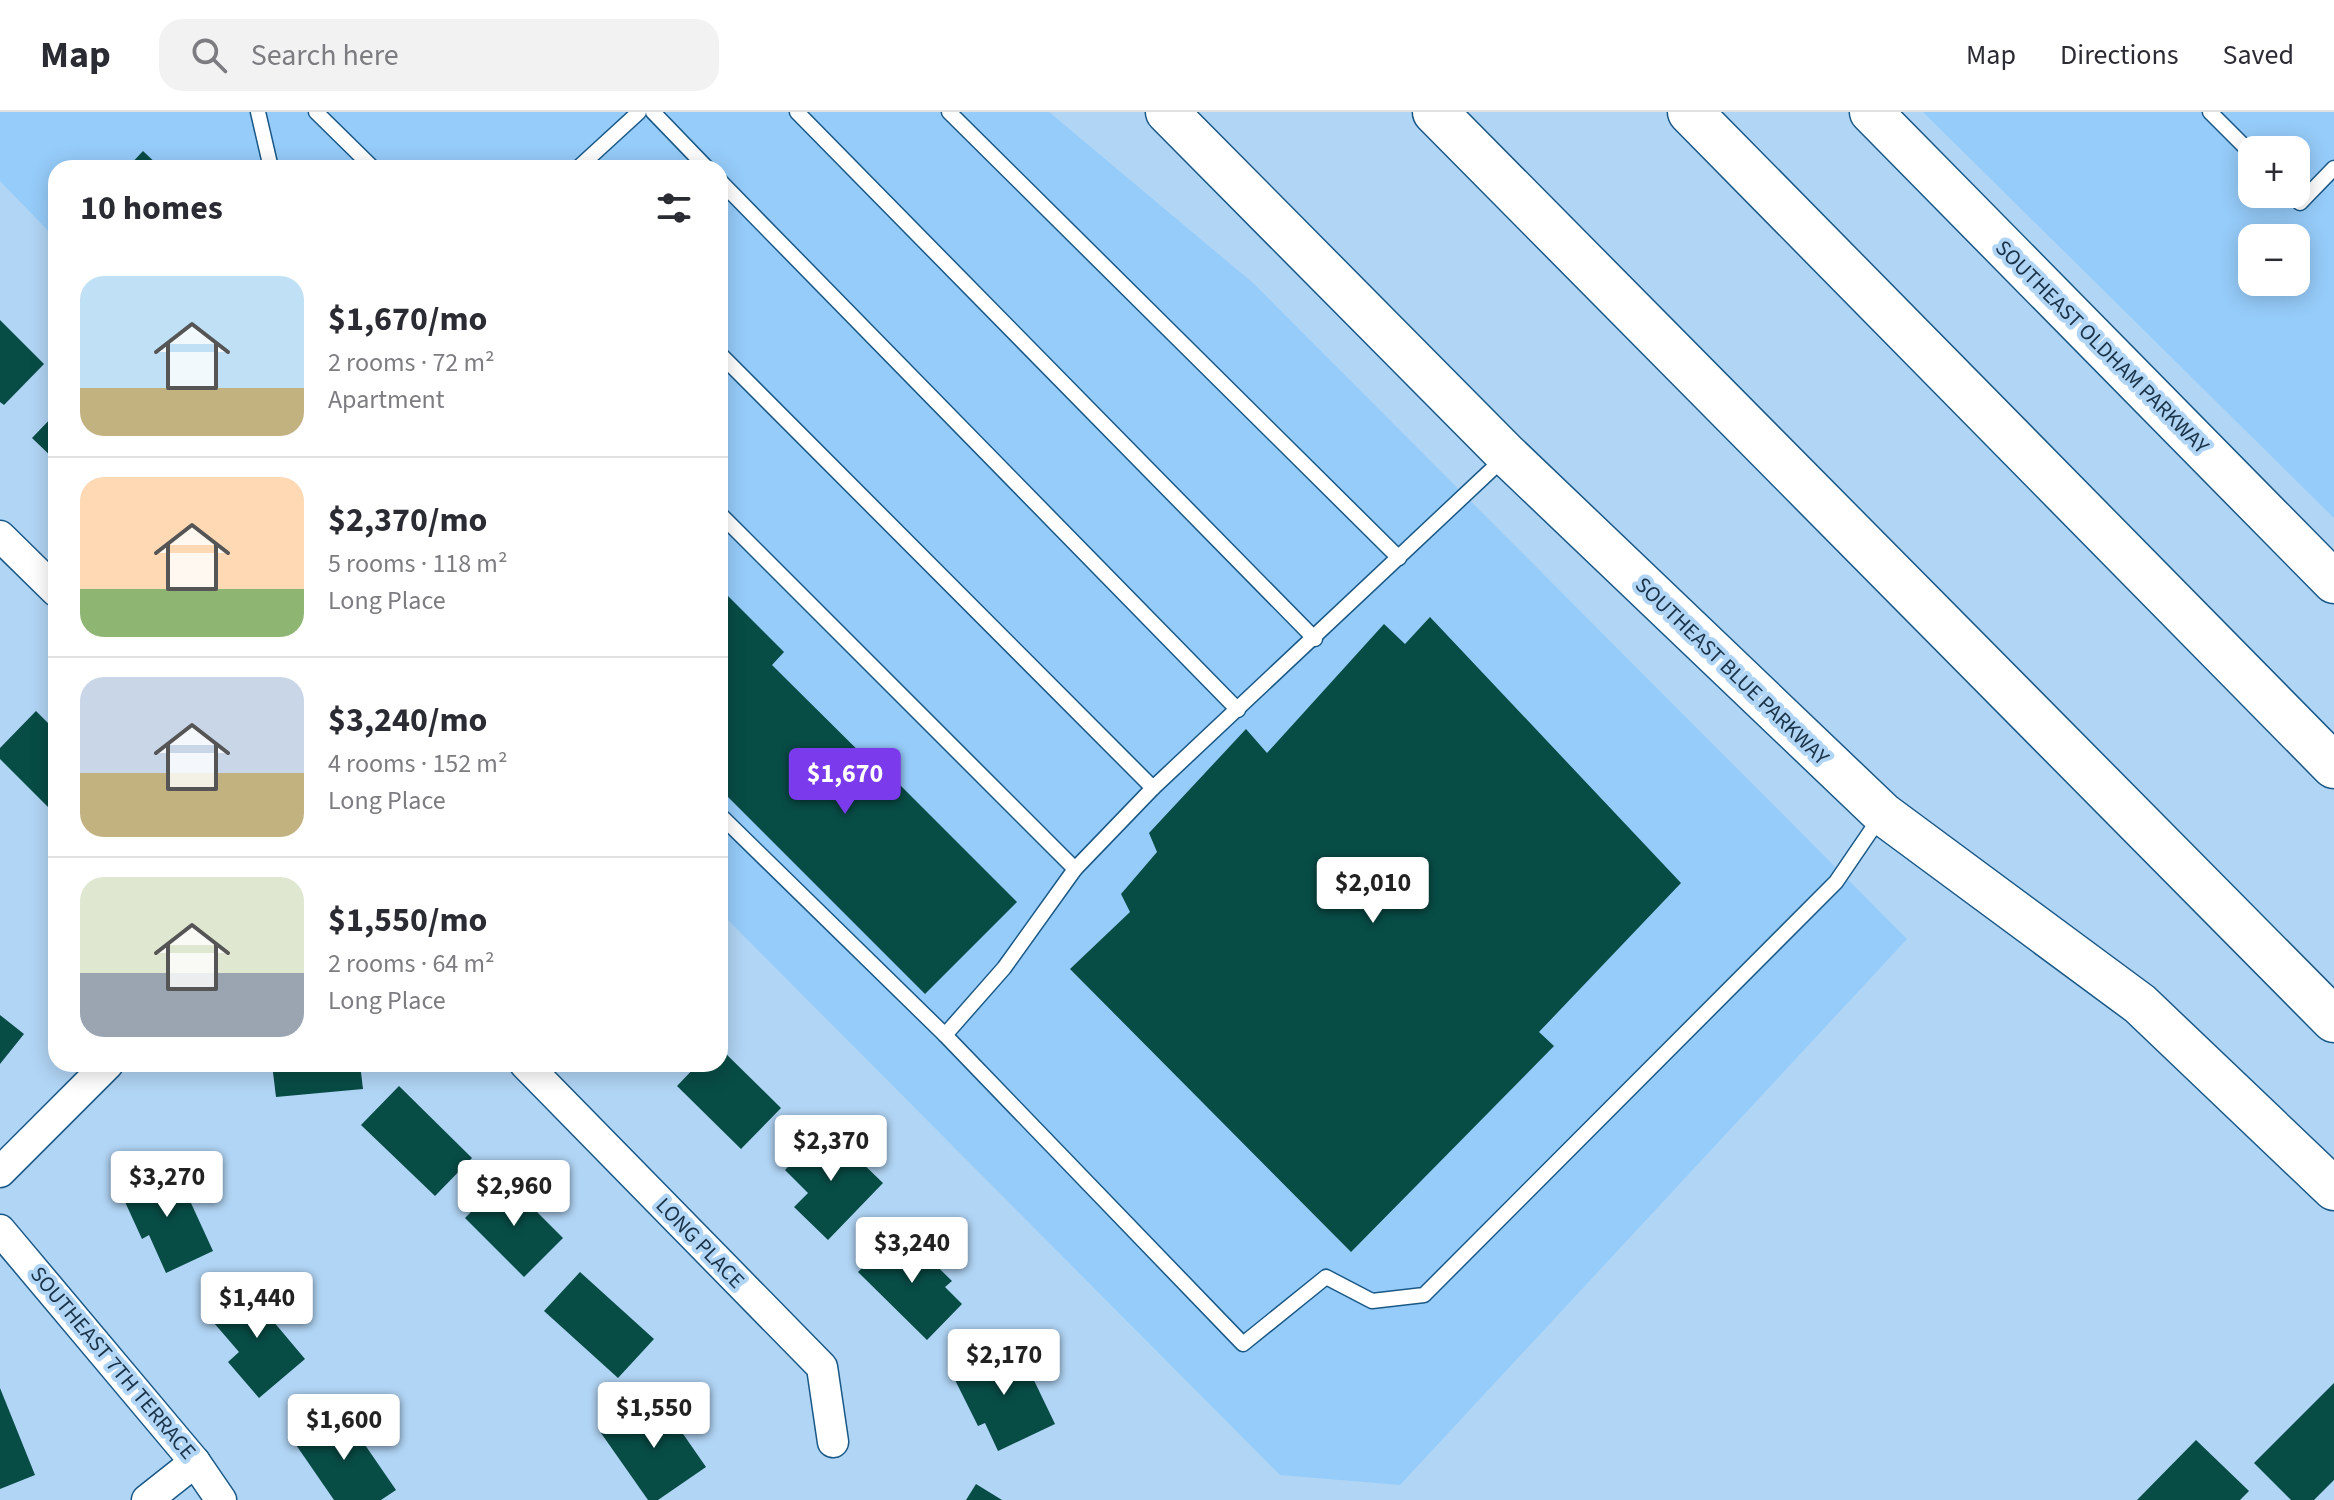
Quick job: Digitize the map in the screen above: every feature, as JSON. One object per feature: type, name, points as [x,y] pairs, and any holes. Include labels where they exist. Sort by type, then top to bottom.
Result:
[{"type":"highway","points":[[1690,112],[2334,766]]},
{"type":"highway","points":[[1727,112],[1924,316],[1930,353]]},
{"type":"highway","points":[[1433,113],[2334,1020]]},
{"type":"street","name":"SOUTHEAST BLUE PARKWAY","points":[[1167,112],[1507,455],[1883,814],[2140,1004],[2334,1189]]},
{"type":"street","name":"SOUTHEAST OLDHAM PARKWAY","points":[[1871,112],[2334,582]]},
{"type":"street","points":[[0,536],[48,583]]},
{"type":"street","points":[[0,1172],[100,1072]]},
{"type":"street","name":"LONG PLACE","points":[[533,1072],[822,1367],[833,1442]]},
{"type":"street","name":"SOUTHEAST 7TH TERRACE","points":[[0,1230],[195,1462],[221,1500]]},
{"type":"street","points":[[147,1500],[195,1462]]},
{"type":"lane","points":[[258,112],[269,160]]},
{"type":"lane","points":[[316,112],[365,160]]},
{"type":"lane","points":[[587,160],[639,112]]},
{"type":"lane","points":[[653,112],[699,160]]},
{"type":"lane","points":[[797,112],[1315,639]]},
{"type":"lane","points":[[949,112],[1399,558]]},
{"type":"lane","points":[[2210,112],[2238,140]]},
{"type":"lane","points":[[2310,193],[2334,168]]},
{"type":"lane","points":[[728,189],[1238,710]]},
{"type":"lane","points":[[728,362],[1153,788]]},
{"type":"lane","points":[[945,1035],[1004,968],[1075,869],[1153,788],[1315,639],[1507,455]]},
{"type":"lane","points":[[728,522],[1075,869]]},
{"type":"lane","points":[[728,823],[945,1035],[1243,1344],[1326,1277],[1372,1301],[1424,1295],[1836,882],[1883,814]]},
{"type":"shaded area","points":[[0,112],[1049,112],[1253,283],[1907,939],[1400,1485],[1280,1475],[728,920],[728,160],[48,160],[48,231],[0,181]]},
{"type":"shaded area","points":[[1923,112],[2334,112],[2334,518]]},
{"type":"building","points":[[143,151],[153,160],[135,160]]},
{"type":"building","points":[[0,320],[44,364],[4,405],[0,402]]},
{"type":"building","points":[[48,421],[48,453],[32,438]]},
{"type":"building","points":[[728,596],[784,652],[772,665],[894,786],[897,782],[1017,902],[925,994],[728,797]]},
{"type":"building","points":[[1430,617],[1681,883],[1539,1032],[1554,1046],[1351,1252],[1070,969],[1130,912],[1121,894],[1157,852],[1149,833],[1246,729],[1267,753],[1384,624],[1405,644]]},
{"type":"building","points":[[36,711],[48,723],[48,807],[0,759],[0,748]]},
{"type":"building","points":[[0,1015],[24,1034],[0,1064]]},
{"type":"building","points":[[728,1056],[781,1108],[741,1149],[677,1086],[690,1072],[728,1072]]},
{"type":"building","points":[[273,1072],[361,1072],[363,1089],[276,1097]]},
{"type":"building","points":[[399,1086],[472,1158],[435,1196],[361,1125]]},
{"type":"building","points":[[826,1128],[883,1183],[828,1240],[794,1207],[808,1193],[785,1170]]},
{"type":"building","points":[[174,1166],[213,1251],[166,1273],[149,1235],[142,1239],[120,1191]]},
{"type":"building","points":[[504,1179],[563,1238],[524,1277],[465,1218]]},
{"type":"building","points":[[900,1230],[952,1281],[945,1287],[962,1304],[927,1340],[858,1272]]},
{"type":"building","points":[[580,1272],[654,1339],[618,1378],[544,1311]]},
{"type":"building","points":[[243,1287],[260,1306],[274,1293],[288,1309],[273,1321],[305,1359],[259,1398],[228,1362],[239,1352],[208,1316]]},
{"type":"building","points":[[1016,1343],[1055,1424],[998,1451],[985,1423],[978,1426],[952,1374]]},
{"type":"building","points":[[2334,1383],[2334,1480],[2314,1500],[2291,1500],[2254,1463]]},
{"type":"building","points":[[0,1388],[35,1475],[0,1489]]},
{"type":"building","points":[[656,1395],[706,1467],[658,1500],[648,1500],[601,1433]]},
{"type":"building","points":[[341,1410],[396,1490],[381,1500],[334,1500],[294,1442]]},
{"type":"building","points":[[2196,1440],[2249,1491],[2240,1500],[2137,1500]]},
{"type":"building","points":[[976,1484],[1002,1500],[966,1500]]}]
